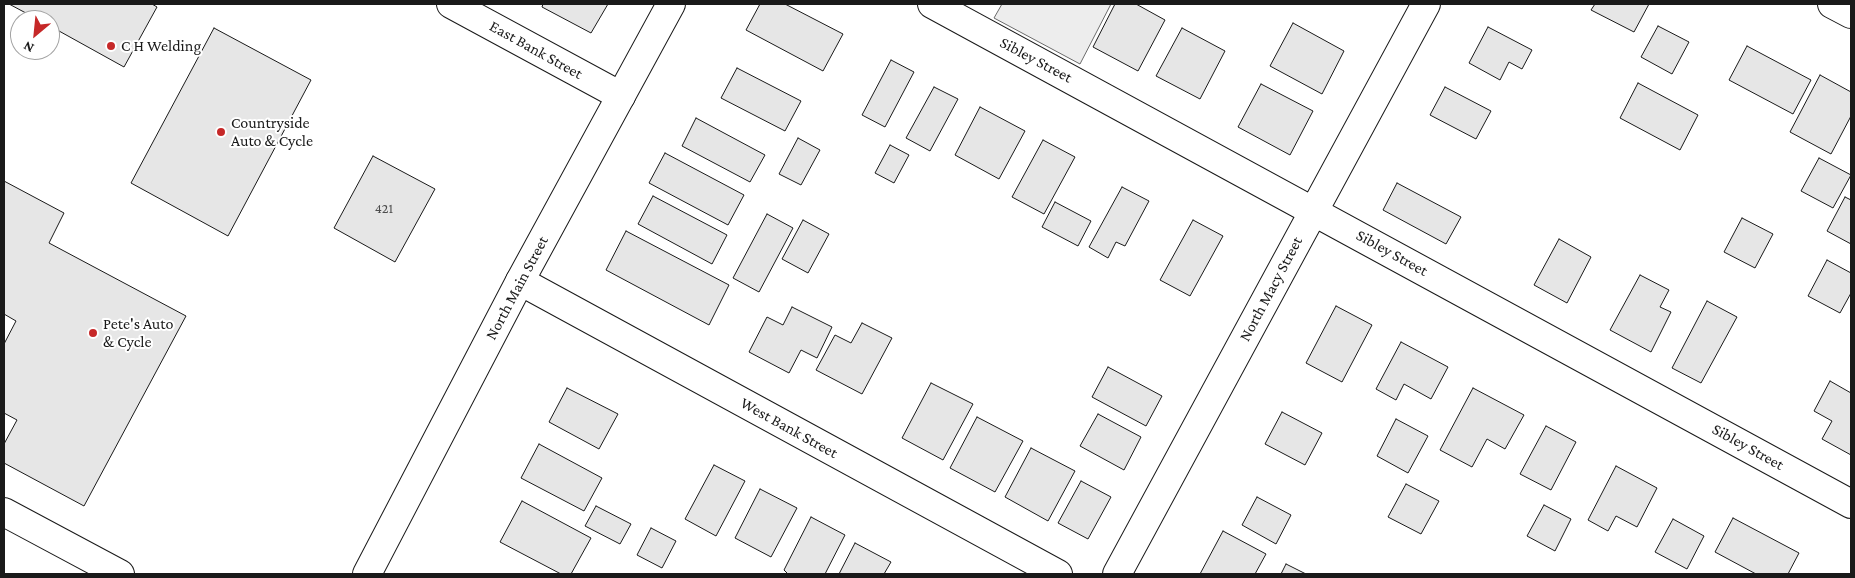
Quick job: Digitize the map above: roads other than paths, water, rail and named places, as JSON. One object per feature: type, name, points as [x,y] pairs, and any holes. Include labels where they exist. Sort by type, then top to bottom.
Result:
[{"type":"street","name":"East Bank Street","points":[[451,4],[621,96]]},
{"type":"street","name":"North Main Street","points":[[367,574],[520,281],[671,4]]},
{"type":"street","name":"Sibley Street","points":[[932,4],[1851,504]]},
{"type":"street","name":"North Macy Street","points":[[1117,574],[1426,4]]},
{"type":"street","points":[[1832,4],[1851,14]]},
{"type":"street","name":"West Bank Street","points":[[520,281],[1058,574]]},
{"type":"street","points":[[4,512],[120,574]]},
{"type":"place","name":"C H Welding","points":[[111,46]]},
{"type":"place","name":"Countryside Auto & Cycle","points":[[221,132]]},
{"type":"place","name":"Pete's Auto & Cycle","points":[[93,333]]}]
